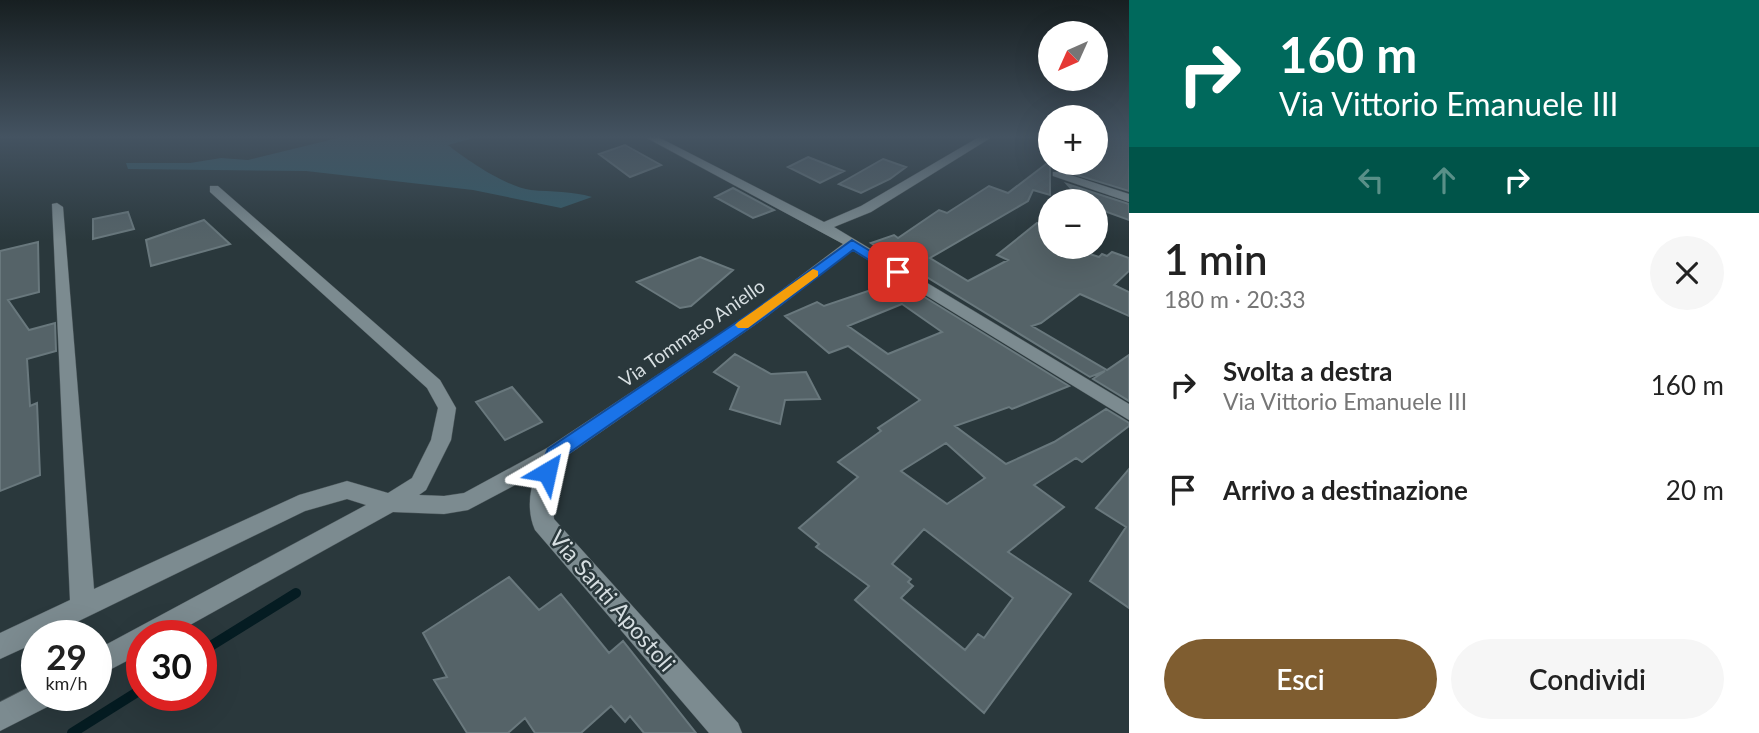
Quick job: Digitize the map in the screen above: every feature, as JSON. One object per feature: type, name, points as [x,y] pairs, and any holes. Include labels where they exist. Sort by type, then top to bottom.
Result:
[{"type":"street","points":[[716,171],[824,227],[1129,413]]},
{"type":"street","points":[[824,227],[866,209],[930,171]]},
{"type":"street","points":[[1060,175],[1129,198]]},
{"type":"street","points":[[175,620],[344,526],[391,503],[419,484],[441,440],[447,408],[434,384],[214,188]]},
{"type":"street","points":[[57,207],[83,607]]},
{"type":"street","name":"Via Tommaso Aniello","points":[[391,503],[444,505],[468,501],[554,454],[760,314],[852,244]]},
{"type":"street","name":"Via Santi Apostoli","points":[[554,454],[540,490],[543,523],[728,733]]},
{"type":"street","points":[[0,646],[299,504],[347,490],[391,503]]},
{"type":"street","points":[[0,718],[21,706]]},
{"type":"shaded area","points":[[308,171],[487,171],[521,188],[592,197],[561,208],[473,190]]},
{"type":"building","points":[[622,171],[645,171],[630,177]]},
{"type":"building","points":[[796,171],[844,171],[820,183]]},
{"type":"building","points":[[862,171],[900,171],[861,193],[839,184]]},
{"type":"building","points":[[1037,171],[1038,175],[1050,175],[1050,189],[1033,190],[1028,201],[930,258],[968,281],[1008,260],[997,255],[1037,223],[1038,259],[1108,259],[1112,252],[1129,258],[1129,271],[1114,285],[1129,292],[1129,316],[1080,294],[1041,323],[1032,326],[1107,370],[1129,355],[1129,401],[1093,379],[1105,371],[1090,377],[871,243],[894,235],[898,238],[939,210],[947,213],[989,186],[1008,193]]},
{"type":"building","points":[[1108,171],[1129,171],[1129,191],[1077,175],[1108,175]]},
{"type":"building","points":[[733,188],[774,210],[753,218],[715,197]]},
{"type":"building","points":[[1108,197],[1129,204],[1129,220],[1108,212]]},
{"type":"building","points":[[128,212],[134,229],[93,239],[93,219]]},
{"type":"building","points":[[204,220],[230,244],[151,266],[146,240]]},
{"type":"building","points":[[38,242],[39,292],[8,300],[29,330],[55,323],[56,351],[27,359],[30,406],[37,403],[40,475],[0,491],[0,251]]},
{"type":"building","points":[[700,257],[733,270],[691,306],[680,308],[637,282]]},
{"type":"building","points":[[887,274],[1069,386],[1012,409],[1009,407],[955,426],[1006,464],[1054,442],[1106,409],[1129,423],[1129,426],[1082,462],[1076,458],[1034,485],[1064,507],[1008,552],[1071,594],[984,713],[855,600],[869,586],[816,547],[819,544],[799,528],[858,477],[838,462],[881,431],[878,428],[920,400],[848,346],[829,353],[785,316],[817,302],[824,306],[883,286],[873,280]],"holes":[[[902,304],[942,332],[888,354],[848,326]],[[946,443],[985,478],[947,504],[901,471]],[[924,529],[1013,598],[984,638],[978,634],[965,650],[901,598],[913,586],[908,582],[911,579],[892,564]]]},
{"type":"building","points":[[735,354],[771,374],[806,372],[820,399],[785,400],[780,424],[730,409],[739,387],[714,372]]},
{"type":"building","points":[[512,387],[542,422],[505,440],[476,402]]},
{"type":"building","points":[[1129,469],[1129,608],[1090,581],[1126,527],[1096,508]]},
{"type":"building","points":[[509,577],[539,610],[561,594],[609,653],[623,641],[696,733],[644,733],[630,716],[625,722],[611,706],[581,733],[535,733],[525,718],[508,733],[467,733],[434,680],[447,677],[423,633]]},
{"type":"waterway","points":[[217,642],[296,593]]},
{"type":"waterway","points":[[72,733],[126,699]]},
{"type":"slow traffic","points":[[743,325],[813,273]]},
{"type":"route","points":[[547,472],[554,454],[760,314],[852,244],[898,272]]}]
